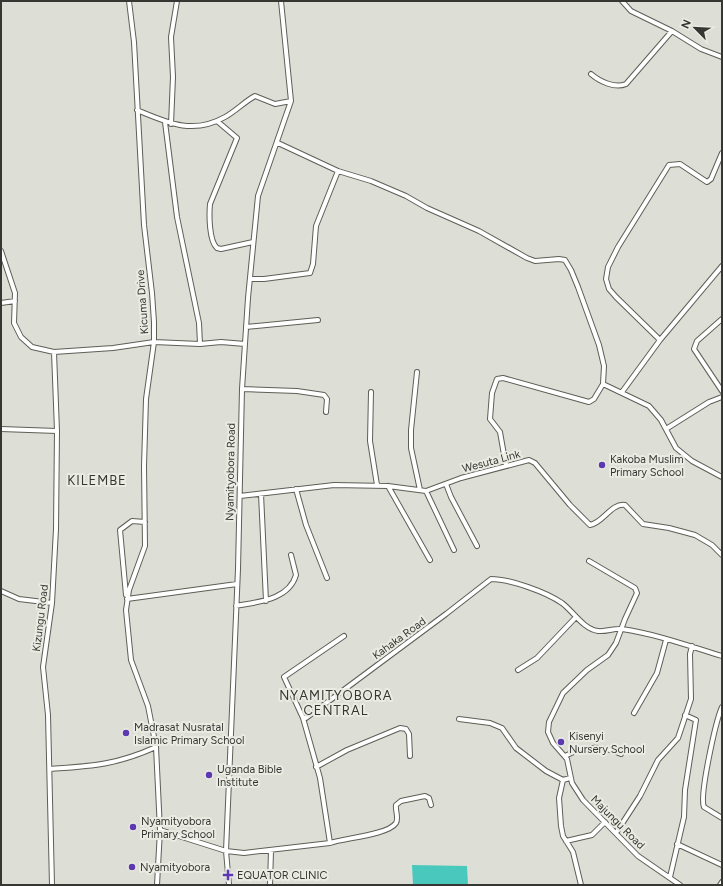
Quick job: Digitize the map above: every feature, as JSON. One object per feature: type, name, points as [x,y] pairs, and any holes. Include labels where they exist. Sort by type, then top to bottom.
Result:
[{"type":"street","name":"Kicuma Drive","points":[[127,599],[145,546],[144,466],[147,384],[154,342],[152,293],[144,226],[134,42],[129,1]]},
{"type":"street","points":[[171,124],[172,77],[170,38],[177,1]]},
{"type":"street","points":[[137,110],[171,124],[192,127],[217,121],[255,96],[275,104],[291,101],[281,1]]},
{"type":"street","points":[[622,1],[631,11],[672,31],[701,49],[722,57]]},
{"type":"street","points":[[591,74],[604,82],[620,86],[626,84],[672,31]]},
{"type":"street","name":"Nyamityobora Road","points":[[228,885],[226,851],[237,584],[242,389],[246,328],[258,196],[278,143],[291,101]]},
{"type":"street","points":[[217,121],[238,138],[210,204],[209,214],[213,244],[217,248],[221,249],[253,242]]},
{"type":"street","points":[[165,122],[177,217],[199,323],[200,344]]},
{"type":"street","points":[[278,143],[338,171],[371,181],[406,196],[427,208],[479,231],[527,258],[535,260],[565,260],[574,275],[599,345],[604,366],[603,384],[594,399],[589,402],[503,378],[497,379],[492,393],[490,419],[500,432],[506,466]]},
{"type":"street","points":[[660,340],[612,293],[607,285],[606,272],[618,247],[669,165],[680,164],[707,182],[711,179],[722,152]]},
{"type":"street","points":[[251,278],[264,279],[310,273],[313,264],[314,233],[317,219],[338,171]]},
{"type":"street","points":[[1,253],[15,293],[14,323],[21,337],[32,347],[54,352],[106,349],[154,342],[200,344],[221,342],[245,344]]},
{"type":"street","points":[[622,392],[660,340],[722,266]]},
{"type":"street","points":[[1,303],[15,301]]},
{"type":"street","points":[[722,319],[697,341],[694,349],[722,391]]},
{"type":"street","points":[[246,328],[318,320]]},
{"type":"street","name":"Kizungu Road","points":[[52,885],[48,714],[43,667],[52,603],[56,514],[57,431],[54,352]]},
{"type":"street","points":[[417,372],[411,442],[420,490]]},
{"type":"street","points":[[603,384],[622,392],[654,410],[676,448],[692,461],[722,477]]},
{"type":"street","points":[[242,389],[297,391],[324,395],[327,399],[326,412]]},
{"type":"street","points":[[371,392],[370,442],[377,485]]},
{"type":"street","points":[[666,429],[709,402],[722,397]]},
{"type":"street","points":[[1,429],[57,431]]},
{"type":"street","name":"Wesuta Link","points":[[240,496],[327,485],[377,485],[426,491],[461,478],[529,460],[535,463],[570,505],[590,524],[596,523],[620,505],[625,505],[643,524],[669,528],[695,535],[712,545],[722,555]]},
{"type":"street","points":[[446,484],[451,498],[477,546]]},
{"type":"street","points":[[388,486],[430,560]]},
{"type":"street","points":[[296,489],[306,526],[327,578]]},
{"type":"street","points":[[426,491],[454,550]]},
{"type":"street","points":[[261,494],[266,601]]},
{"type":"street","points":[[145,522],[132,521],[120,530],[127,599],[126,621],[131,660],[148,706],[156,747],[160,830],[157,885]]},
{"type":"street","points":[[236,606],[266,601],[284,592],[295,579],[296,571],[291,555]]},
{"type":"street","points":[[588,561],[637,590],[621,629],[620,638],[608,655],[587,670],[565,690],[549,722],[548,732],[553,743],[565,756],[577,750],[589,747],[606,748],[621,754]]},
{"type":"street","name":"Kahaka Road","points":[[302,718],[306,718],[346,689],[446,614],[491,578],[545,594],[563,604],[586,625],[598,631],[621,629],[692,646],[722,656]]},
{"type":"street","points":[[127,599],[237,584]]},
{"type":"street","points":[[1,591],[19,598],[52,603]]},
{"type":"street","points":[[518,670],[537,658],[576,617]]},
{"type":"street","points":[[330,843],[324,797],[316,767],[302,718],[284,677],[344,636]]},
{"type":"street","points":[[634,713],[656,673],[666,640]]},
{"type":"street","points":[[616,833],[640,796],[658,760],[678,738],[691,699],[690,658],[692,646]]},
{"type":"street","points":[[722,708],[718,718],[706,774],[703,805],[712,813],[722,818]]},
{"type":"street","points":[[670,877],[684,817],[685,790],[696,720],[685,715]]},
{"type":"street","points":[[459,719],[490,723],[502,728],[516,748],[546,771],[563,780],[570,778]]},
{"type":"street","points":[[316,767],[347,750],[400,728],[407,731],[410,756]]},
{"type":"street","points":[[50,769],[96,766],[117,762],[156,747]]},
{"type":"street","name":"Majungu Road","points":[[565,756],[570,778],[583,800],[638,856],[680,885]]},
{"type":"street","points":[[563,780],[559,793],[558,806],[562,831],[573,852],[581,885]]},
{"type":"street","points":[[160,830],[226,851],[244,853],[271,851],[330,843],[345,838],[366,836],[392,828],[397,820],[396,804],[401,801],[425,796],[428,798],[431,805]]},
{"type":"street","points":[[566,841],[592,835],[605,822]]},
{"type":"street","points":[[677,844],[722,865]]},
{"type":"street","points":[[270,885],[271,851]]},
{"type":"water","points":[[412,865],[467,866],[468,885],[413,885]]},
{"type":"place","name":"Kakoba Muslim Primary School","points":[[602,465]]},
{"type":"place","name":"Madrasat Nusratal Islamic Primary School","points":[[126,733]]},
{"type":"place","name":"Kisenyi Nursery School","points":[[561,742]]},
{"type":"place","name":"Uganda Bible Institute","points":[[209,775]]},
{"type":"place","name":"Nyamityobora Primary School","points":[[133,827]]},
{"type":"place","name":"Nyamityobora","points":[[132,867]]},
{"type":"place","name":"EQUATOR CLINIC","points":[[228,875]]},
{"type":"district","name":"KILEMBE","points":[[97,480]]},
{"type":"district","name":"NYAMITYOBORA CENTRAL","points":[[336,702]]}]
